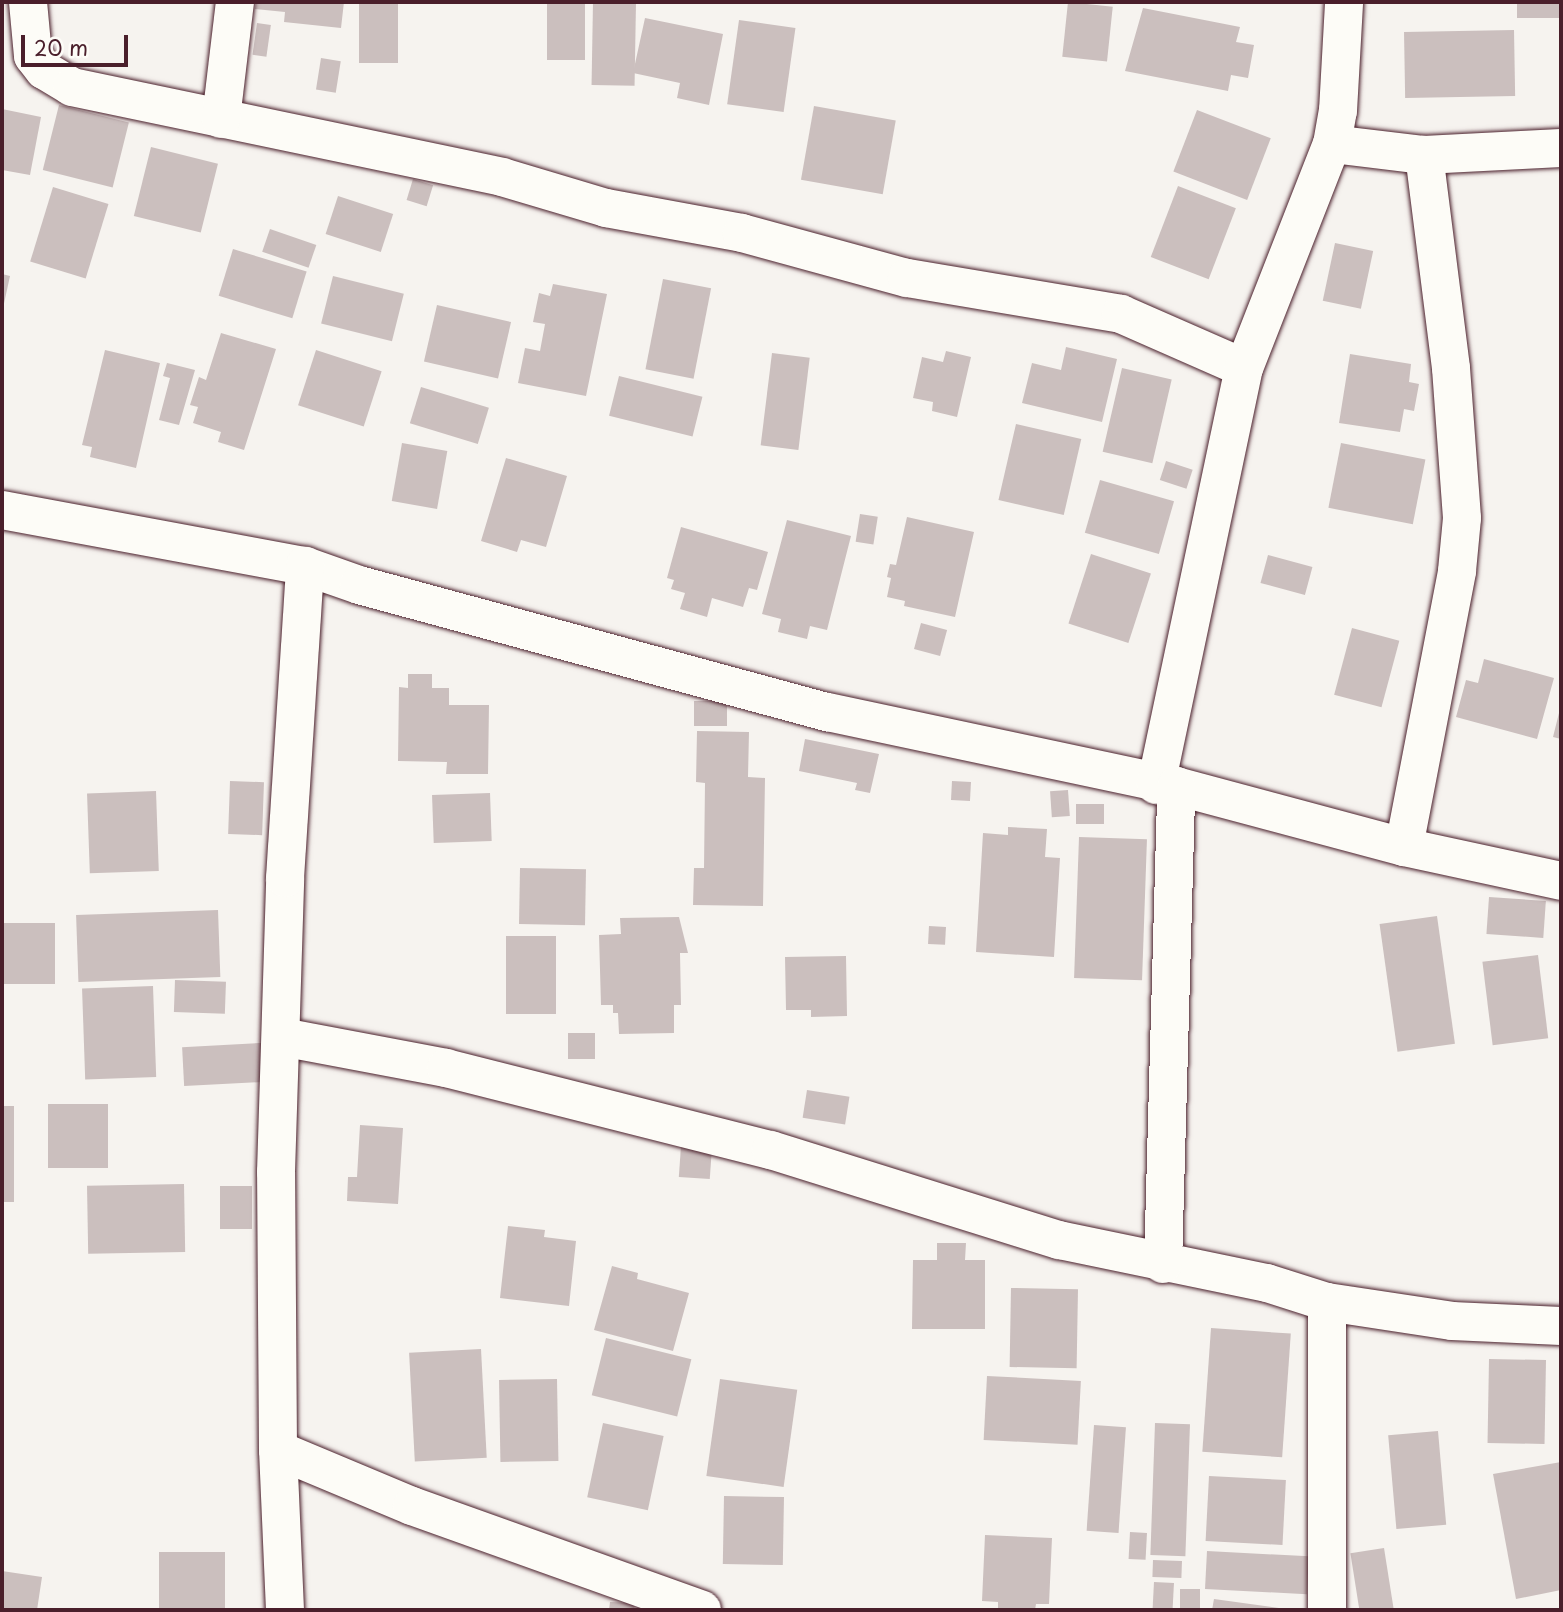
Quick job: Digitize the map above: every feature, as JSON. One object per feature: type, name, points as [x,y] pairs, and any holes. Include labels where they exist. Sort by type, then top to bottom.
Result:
[{"type":"street","points":[[29,2],[33,56],[44,70],[72,87],[502,177],[606,208],[742,233],[907,278],[1121,314],[1244,368]]},
{"type":"street","points":[[221,119],[234,2]]},
{"type":"street","points":[[1163,1264],[1166,786],[1244,368],[1332,144],[1338,111],[1344,2]]},
{"type":"street","points":[[1332,144],[1424,155],[1561,148]]},
{"type":"street","points":[[1404,847],[1457,571],[1462,518],[1451,368],[1424,155]]},
{"type":"street","points":[[2,510],[305,566],[359,585],[828,712],[1166,786],[1404,847],[1561,881]]},
{"type":"street","points":[[285,1610],[278,1450],[276,1172],[285,878],[305,566]]},
{"type":"street","points":[[282,1037],[446,1068],[744,1143],[1059,1240],[1163,1264],[1267,1283],[1327,1302],[1452,1321],[1561,1326]]},
{"type":"street","points":[[1326,1610],[1327,1302]]},
{"type":"street","points":[[278,1450],[412,1506],[702,1610]]},
{"type":"building","points":[[256,2],[344,2],[341,28],[284,22],[285,12],[255,9]]},
{"type":"building","points":[[359,2],[398,2],[398,63],[359,63]]},
{"type":"building","points":[[547,2],[585,2],[585,60],[547,60]]},
{"type":"building","points":[[593,2],[636,3],[635,86],[592,85]]},
{"type":"building","points":[[1068,2],[1113,7],[1107,61],[1062,57]]},
{"type":"building","points":[[1517,2],[1561,2],[1561,18],[1517,18]]},
{"type":"building","points":[[1143,8],[1240,27],[1236,42],[1254,45],[1248,78],[1231,75],[1228,91],[1125,71]]},
{"type":"building","points":[[645,18],[723,34],[709,105],[677,98],[680,83],[633,73]]},
{"type":"building","points":[[739,20],[795,28],[784,112],[727,104]]},
{"type":"building","points":[[257,23],[271,25],[266,57],[253,55]]},
{"type":"building","points":[[1514,30],[1515,96],[1405,98],[1404,32]]},
{"type":"building","points":[[321,58],[341,61],[336,93],[316,90]]},
{"type":"building","points":[[59,105],[129,122],[113,187],[43,170]]},
{"type":"building","points":[[814,106],[896,120],[883,194],[801,180]]},
{"type":"building","points":[[2,109],[41,117],[30,175],[2,170]]},
{"type":"building","points":[[1197,110],[1271,138],[1247,200],[1173,172]]},
{"type":"building","points":[[151,147],[218,164],[201,233],[134,216]]},
{"type":"building","points":[[413,179],[433,185],[427,206],[407,200]]},
{"type":"building","points":[[1178,186],[1236,208],[1209,279],[1151,257]]},
{"type":"building","points":[[53,187],[108,204],[86,279],[30,262]]},
{"type":"building","points":[[338,196],[393,214],[381,252],[326,234]]},
{"type":"building","points":[[270,229],[316,245],[309,268],[262,252]]},
{"type":"building","points":[[1335,243],[1373,251],[1361,309],[1323,301]]},
{"type":"building","points":[[233,249],[307,272],[292,318],[219,296]]},
{"type":"building","points":[[2,274],[10,276],[3,308],[2,308]]},
{"type":"building","points":[[333,276],[404,294],[392,341],[321,324]]},
{"type":"building","points":[[663,279],[711,288],[694,379],[645,369]]},
{"type":"building","points":[[553,284],[607,294],[586,396],[518,383],[525,348],[540,351],[545,324],[533,322],[539,293],[550,296]]},
{"type":"building","points":[[437,305],[511,322],[498,379],[424,362]]},
{"type":"building","points":[[221,333],[276,349],[244,450],[218,442],[221,432],[193,423],[198,407],[190,405],[199,377],[206,380]]},
{"type":"building","points":[[1066,347],[1117,359],[1102,422],[1022,403],[1032,363],[1061,370]]},
{"type":"building","points":[[105,350],[160,363],[136,468],[90,457],[92,447],[82,445]]},
{"type":"building","points":[[316,350],[382,371],[364,426],[298,405]]},
{"type":"building","points":[[946,351],[971,357],[957,417],[932,411],[933,402],[913,398],[922,357],[943,362]]},
{"type":"building","points":[[772,353],[810,358],[798,450],[761,445]]},
{"type":"building","points":[[1350,354],[1411,364],[1409,382],[1419,384],[1414,411],[1404,409],[1400,432],[1339,423]]},
{"type":"building","points":[[167,363],[195,370],[179,425],[159,420],[170,378],[163,376]]},
{"type":"building","points":[[1122,368],[1172,379],[1152,463],[1103,452]]},
{"type":"building","points":[[619,376],[702,397],[693,437],[609,416]]},
{"type":"building","points":[[421,387],[489,408],[478,444],[410,423]]},
{"type":"building","points":[[1016,424],[1081,439],[1064,515],[998,500]]},
{"type":"building","points":[[402,443],[447,451],[437,509],[392,501]]},
{"type":"building","points":[[1341,443],[1425,459],[1413,524],[1328,508]]},
{"type":"building","points":[[506,458],[567,476],[546,547],[521,540],[517,552],[481,541]]},
{"type":"building","points":[[1166,461],[1193,470],[1186,489],[1160,480]]},
{"type":"building","points":[[1100,480],[1174,501],[1159,554],[1085,533]]},
{"type":"building","points":[[860,514],[878,517],[873,544],[856,542]]},
{"type":"building","points":[[907,517],[974,532],[955,617],[904,606],[905,601],[887,597],[891,578],[887,577],[890,564],[896,565]]},
{"type":"building","points":[[787,520],[851,536],[827,630],[810,626],[807,639],[778,632],[781,619],[762,614]]},
{"type":"building","points":[[681,527],[768,552],[757,590],[749,588],[743,607],[712,598],[707,617],[680,609],[685,593],[671,589],[674,580],[667,578]]},
{"type":"building","points":[[1091,554],[1151,573],[1128,643],[1068,623]]},
{"type":"building","points":[[1268,555],[1312,567],[1305,595],[1260,583]]},
{"type":"building","points":[[921,623],[947,630],[940,656],[914,649]]},
{"type":"building","points":[[1352,628],[1399,641],[1381,707],[1334,695]]},
{"type":"building","points":[[1484,659],[1554,678],[1537,739],[1456,717],[1466,680],[1478,683]]},
{"type":"building","points":[[408,674],[432,674],[432,688],[449,688],[449,705],[489,705],[488,774],[446,774],[447,762],[398,761],[399,687],[408,688]]},
{"type":"building","points":[[694,701],[727,701],[727,726],[694,726]]},
{"type":"building","points":[[1561,705],[1561,739],[1553,737]]},
{"type":"building","points":[[697,731],[749,732],[748,777],[765,778],[763,906],[693,905],[694,868],[704,868],[705,783],[696,782]]},
{"type":"building","points":[[805,739],[879,754],[870,793],[855,790],[857,783],[799,771]]},
{"type":"building","points":[[230,781],[264,782],[262,835],[228,834]]},
{"type":"building","points":[[952,781],[971,782],[970,801],[951,800]]},
{"type":"building","points":[[1068,790],[1070,816],[1052,817],[1050,791]]},
{"type":"building","points":[[156,791],[159,871],[90,873],[87,793]]},
{"type":"building","points":[[490,793],[492,841],[434,843],[432,795]]},
{"type":"building","points":[[1076,804],[1104,804],[1104,824],[1076,824]]},
{"type":"building","points":[[1008,827],[1047,829],[1045,857],[1060,858],[1054,957],[976,952],[983,833],[1008,835]]},
{"type":"building","points":[[1079,837],[1147,839],[1142,980],[1074,978]]},
{"type":"building","points":[[520,868],[586,869],[585,925],[519,924]]},
{"type":"building","points":[[1489,897],[1546,901],[1543,938],[1486,934]]},
{"type":"building","points":[[218,910],[220,977],[78,982],[76,915]]},
{"type":"building","points":[[1437,916],[1455,1044],[1398,1052],[1380,924]]},
{"type":"building","points":[[679,917],[688,953],[680,953],[681,1005],[674,1005],[674,1033],[619,1034],[618,1013],[613,1013],[613,1005],[601,1005],[599,935],[621,934],[620,918]]},
{"type":"building","points":[[2,923],[55,923],[55,984],[2,984]]},
{"type":"building","points":[[929,926],[946,927],[945,945],[928,944]]},
{"type":"building","points":[[506,936],[556,936],[556,1014],[506,1014]]},
{"type":"building","points":[[1538,955],[1548,1038],[1493,1045],[1482,962]]},
{"type":"building","points":[[846,956],[847,1016],[811,1017],[811,1010],[786,1010],[785,957]]},
{"type":"building","points":[[175,980],[226,982],[225,1014],[174,1012]]},
{"type":"building","points":[[153,986],[156,1077],[85,1079],[82,988]]},
{"type":"building","points":[[568,1033],[595,1033],[595,1059],[568,1059]]},
{"type":"building","points":[[261,1043],[263,1082],[184,1086],[182,1047]]},
{"type":"building","points":[[807,1090],[849,1097],[845,1124],[803,1118]]},
{"type":"building","points":[[48,1104],[108,1104],[108,1168],[48,1168]]},
{"type":"building","points":[[2,1106],[14,1106],[14,1202],[2,1202]]},
{"type":"building","points":[[360,1125],[403,1128],[398,1204],[347,1201],[348,1177],[357,1177]]},
{"type":"building","points":[[681,1146],[712,1148],[710,1179],[679,1177]]},
{"type":"building","points":[[184,1184],[185,1252],[88,1254],[87,1186]]},
{"type":"building","points":[[220,1186],[252,1186],[252,1229],[220,1229]]},
{"type":"building","points":[[508,1226],[545,1230],[544,1237],[576,1241],[569,1306],[500,1298]]},
{"type":"building","points":[[937,1243],[966,1243],[965,1260],[985,1260],[985,1329],[912,1329],[913,1260],[937,1260]]},
{"type":"building","points":[[612,1266],[638,1273],[637,1279],[689,1293],[673,1351],[594,1330]]},
{"type":"building","points":[[1011,1288],[1078,1289],[1077,1368],[1010,1367]]},
{"type":"building","points":[[1211,1328],[1291,1334],[1282,1457],[1202,1452]]},
{"type":"building","points":[[606,1338],[691,1359],[677,1417],[592,1395]]},
{"type":"building","points":[[481,1349],[487,1458],[415,1462],[409,1353]]},
{"type":"building","points":[[1489,1359],[1546,1360],[1545,1444],[1488,1443]]},
{"type":"building","points":[[987,1376],[1081,1381],[1078,1445],[984,1440]]},
{"type":"building","points":[[557,1379],[558,1461],[500,1462],[499,1380]]},
{"type":"building","points":[[720,1379],[797,1390],[784,1487],[706,1476]]},
{"type":"building","points":[[603,1423],[664,1436],[648,1510],[587,1497]]},
{"type":"building","points":[[1155,1423],[1190,1424],[1185,1556],[1150,1555]]},
{"type":"building","points":[[1094,1425],[1126,1427],[1119,1533],[1087,1531]]},
{"type":"building","points":[[1438,1431],[1446,1525],[1396,1529],[1388,1435]]},
{"type":"building","points":[[1561,1462],[1561,1590],[1516,1599],[1493,1474]]},
{"type":"building","points":[[1209,1476],[1286,1480],[1282,1545],[1206,1541]]},
{"type":"building","points":[[724,1496],[784,1497],[783,1565],[723,1564]]},
{"type":"building","points":[[1130,1532],[1147,1533],[1146,1560],[1129,1559]]},
{"type":"building","points":[[985,1535],[1052,1538],[1049,1604],[1036,1604],[1035,1610],[998,1610],[998,1602],[982,1601]]},
{"type":"building","points":[[1384,1548],[1394,1610],[1359,1610],[1350,1553]]},
{"type":"building","points":[[1207,1551],[1309,1556],[1307,1594],[1205,1589]]},
{"type":"building","points":[[159,1552],[225,1552],[225,1610],[159,1610]]},
{"type":"building","points":[[1153,1560],[1182,1561],[1181,1578],[1152,1577]]},
{"type":"building","points":[[2,1571],[42,1577],[37,1610],[2,1610]]},
{"type":"building","points":[[1154,1582],[1174,1583],[1173,1610],[1153,1610]]},
{"type":"building","points":[[1180,1589],[1200,1589],[1200,1610],[1180,1610]]},
{"type":"building","points":[[1214,1599],[1286,1609],[1286,1610],[1212,1610]]},
{"type":"building","points":[[610,1602],[635,1603],[634,1610],[609,1610]]}]
